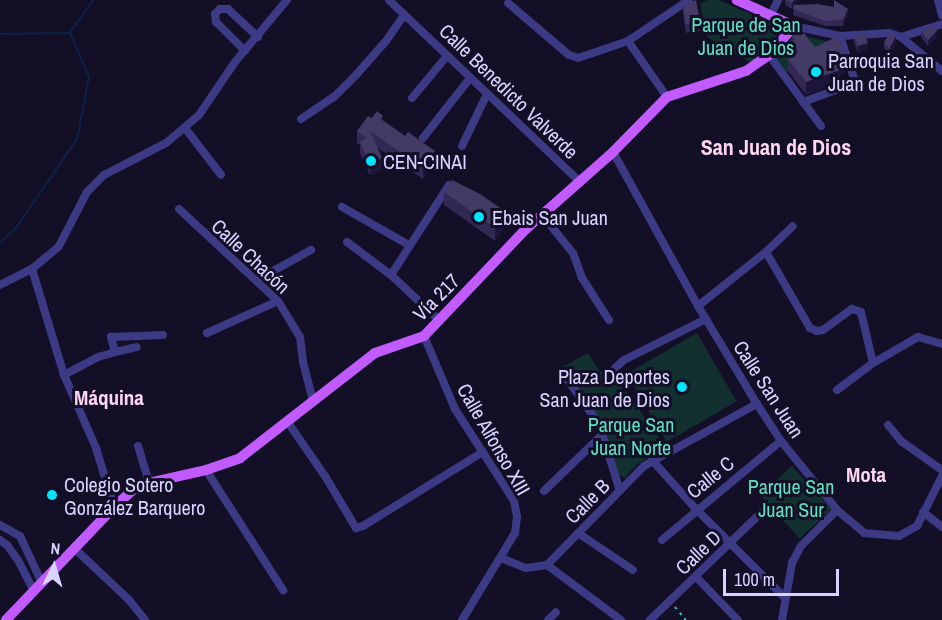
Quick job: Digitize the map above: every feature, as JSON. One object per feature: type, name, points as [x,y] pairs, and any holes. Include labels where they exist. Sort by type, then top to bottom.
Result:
[{"type":"main road","points":[[737,0],[752,3],[794,26]]},
{"type":"main road","name":"Vía 217","points":[[11,618],[114,507],[133,490],[149,483],[206,470],[240,458],[375,352],[424,336],[542,215],[613,152],[667,97],[746,71],[769,55],[794,26]]},
{"type":"street","points":[[0,285],[32,268],[59,246],[87,192],[104,175],[166,142],[185,128],[210,101],[245,51],[286,0]]},
{"type":"street","name":"Calle Benedicto Valverde","points":[[389,0],[580,182]]},
{"type":"street","points":[[508,3],[569,56],[578,58],[628,40],[689,0]]},
{"type":"street","points":[[771,14],[778,0]]},
{"type":"street","points":[[938,0],[942,15]]},
{"type":"street","points":[[245,51],[216,22],[215,14],[220,9],[228,9],[258,37]]},
{"type":"street","points":[[301,119],[334,97],[356,75],[386,41],[404,15]]},
{"type":"street","points":[[794,26],[840,36],[878,33],[901,37],[942,24]]},
{"type":"street","points":[[840,36],[858,90]]},
{"type":"street","points":[[901,37],[942,71]]},
{"type":"street","points":[[628,40],[667,97]]},
{"type":"street","points":[[769,55],[821,126]]},
{"type":"street","points":[[412,98],[447,56]]},
{"type":"street","points":[[423,138],[470,78]]},
{"type":"street","points":[[803,102],[841,88]]},
{"type":"street","points":[[462,146],[487,94]]},
{"type":"street","points":[[185,128],[221,175]]},
{"type":"street","name":"Calle San Juan","points":[[613,152],[698,306],[757,404],[781,441],[837,510],[864,532],[882,536],[909,532],[916,526],[942,476]]},
{"type":"street","points":[[391,275],[451,182]]},
{"type":"street","points":[[342,207],[410,245]]},
{"type":"street","name":"Calle Chacón","points":[[179,209],[278,301],[300,337],[303,362],[313,401]]},
{"type":"street","points":[[542,215],[573,253],[582,278],[609,320]]},
{"type":"street","points":[[698,306],[766,252],[793,225]]},
{"type":"street","points":[[346,242],[391,275],[440,321]]},
{"type":"street","points":[[257,280],[311,250]]},
{"type":"street","points":[[766,252],[810,328],[816,332],[823,330],[852,309],[861,312],[873,363]]},
{"type":"street","points":[[32,268],[64,375],[96,448],[114,507]]},
{"type":"street","points":[[207,333],[278,301]]},
{"type":"street","points":[[615,368],[624,360],[706,319]]},
{"type":"street","points":[[115,352],[111,337],[163,335]]},
{"type":"street","name":"Calle Alfonso XIII","points":[[424,336],[455,409],[506,486],[516,509],[515,533],[464,617]]},
{"type":"street","points":[[837,390],[873,363],[918,337],[942,344]]},
{"type":"street","points":[[64,375],[98,357],[136,347]]},
{"type":"street","points":[[562,372],[604,434],[620,491]]},
{"type":"street","name":"Calle B","points":[[547,566],[652,460],[757,404]]},
{"type":"street","points":[[286,421],[325,476],[356,528],[363,526],[483,452]]},
{"type":"street","points":[[888,425],[901,441],[942,470]]},
{"type":"street","points":[[544,491],[604,434]]},
{"type":"street","name":"Calle C","points":[[662,540],[696,509],[781,441]]},
{"type":"street","points":[[138,446],[149,483]]},
{"type":"street","points":[[652,460],[696,509],[784,597]]},
{"type":"street","points":[[206,470],[283,591]]},
{"type":"street","name":"Calle D","points":[[650,620],[768,506]]},
{"type":"street","points":[[782,620],[784,597],[792,563],[801,546],[837,510]]},
{"type":"street","points":[[923,512],[942,527]]},
{"type":"street","points":[[0,525],[21,536],[42,583]]},
{"type":"street","points":[[578,533],[633,570]]},
{"type":"street","points":[[0,540],[18,560],[34,591]]},
{"type":"street","points":[[75,548],[129,600],[145,620]]},
{"type":"street","points":[[501,558],[526,568],[547,566],[621,620]]},
{"type":"street","points":[[696,577],[738,620]]},
{"type":"street","points":[[661,611],[665,620]]},
{"type":"street","points":[[548,620],[556,612]]},
{"type":"street","points":[[464,617],[474,620]]},
{"type":"path","points":[[671,602],[686,620]]},
{"type":"green space","name":"Parque de San Juan de Dios","points":[[719,0],[773,24],[776,37],[751,63],[707,37],[700,3]]},
{"type":"green space","points":[[796,34],[839,42],[785,73],[772,55]]},
{"type":"green space","name":"Plaza Deportes San Juan de Dios","points":[[697,333],[736,401],[666,442],[627,374]]},
{"type":"green space","name":"Parque San Juan Norte","points":[[588,353],[600,372],[609,367],[666,447],[636,465],[625,478],[618,475],[605,429],[562,367]]},
{"type":"green space","name":"Parque San Juan Sur","points":[[792,466],[831,510],[800,539],[760,495]]},
{"type":"building","points":[[696,0],[700,22],[686,24],[683,5]]},
{"type":"building","points":[[834,0],[848,9],[843,20],[825,21],[793,9],[794,5],[817,4],[834,7]]},
{"type":"building","points":[[936,26],[937,31],[928,40],[921,31]]},
{"type":"building","points":[[797,32],[800,35],[804,33],[815,47],[838,36],[846,60],[838,63],[840,70],[806,82],[788,59],[798,52],[791,42],[795,39],[792,36]]},
{"type":"building","points":[[890,33],[896,36],[889,49],[884,42]]},
{"type":"building","points":[[865,34],[868,43],[858,46],[854,37]]},
{"type":"building","points":[[377,111],[383,116],[381,119],[405,136],[408,132],[435,151],[423,168],[370,131],[382,158],[370,164],[360,142],[367,138],[357,131],[368,116],[372,118]]},
{"type":"building","points":[[452,180],[480,194],[506,212],[495,228],[444,192]]},
{"type":"waterway","points":[[0,242],[16,228],[77,139],[89,77],[70,33],[93,0]]},
{"type":"waterway","points":[[0,34],[70,33]]},
{"type":"place","name":"Parroquia San Juan de Dios","points":[[816,72]]},
{"type":"place","name":"CEN-CINAI","points":[[371,161]]},
{"type":"place","name":"Ebais San Juan","points":[[479,217]]},
{"type":"place","name":"Plaza Deportes San Juan de Dios","points":[[682,387]]},
{"type":"place","name":"Colegio Sotero González Barquero","points":[[52,495]]},
{"type":"district","name":"San Juan de Dios","points":[[776,148]]},
{"type":"district","name":"Máquina","points":[[109,398]]},
{"type":"district","name":"Mota","points":[[866,475]]}]
